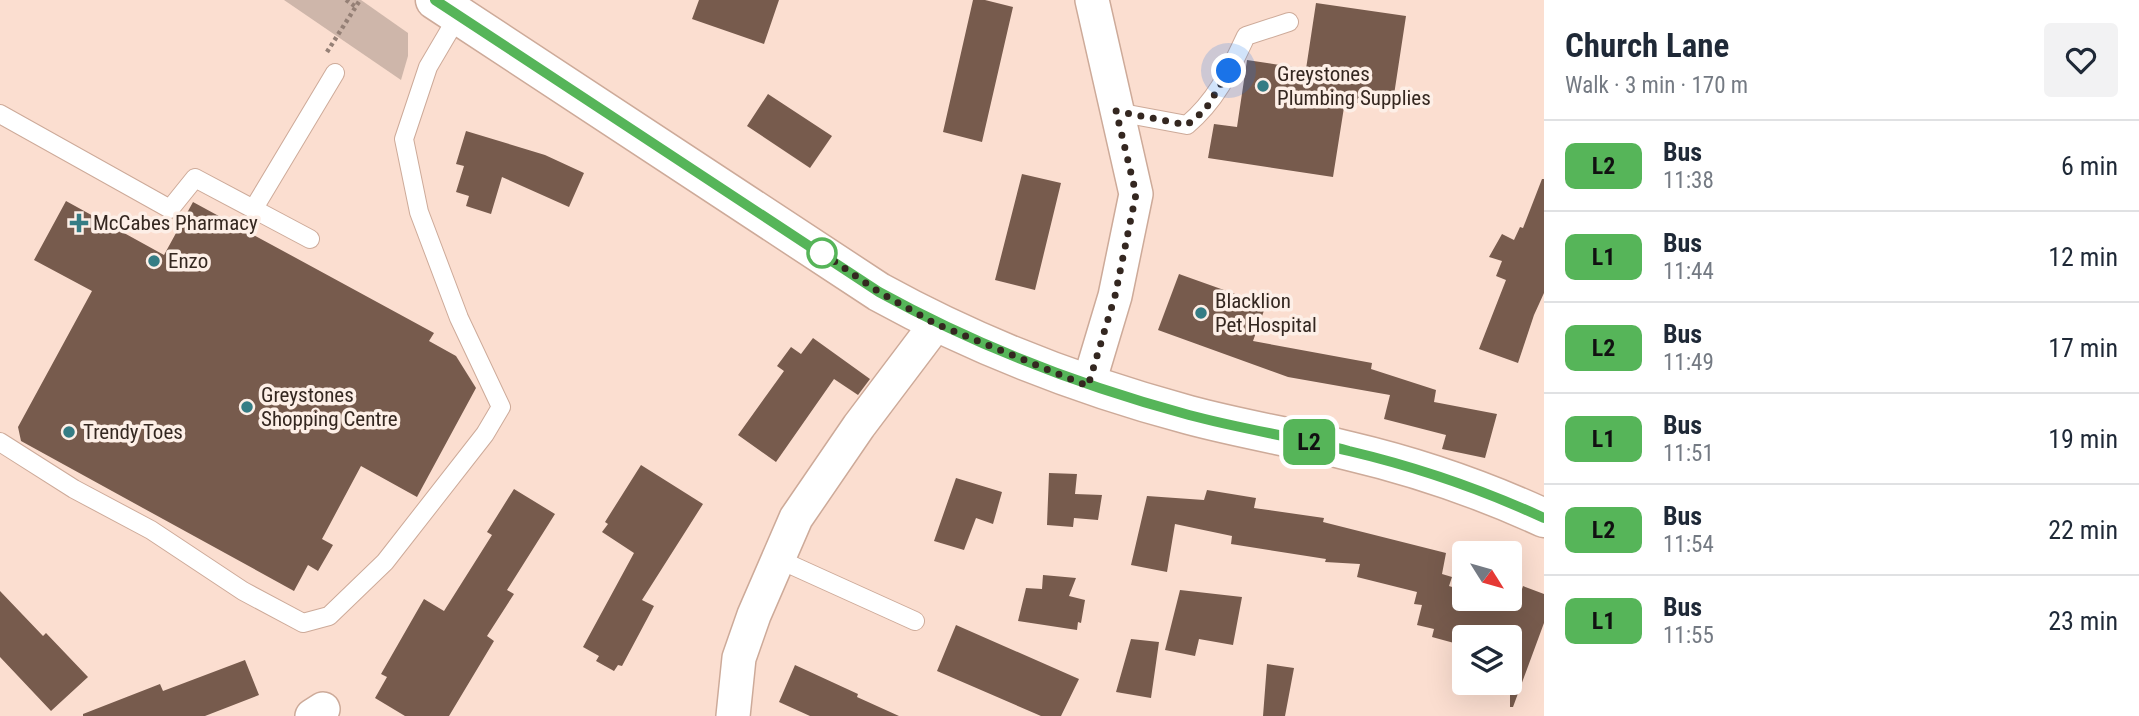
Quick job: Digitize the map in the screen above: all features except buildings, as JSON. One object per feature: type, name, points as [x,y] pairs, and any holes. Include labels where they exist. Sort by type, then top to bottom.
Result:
[{"type":"main road","points":[[446,8],[879,292],[936,324],[1088,386],[1191,416],[1413,467],[1461,482],[1544,518]]},
{"type":"street","points":[[1088,386],[1115,296],[1136,194],[1092,0]]},
{"type":"street","points":[[733,716],[739,658],[754,615],[796,517],[859,426],[936,324]]},
{"type":"lane","points":[[0,442],[74,489],[151,530],[243,591],[303,623],[328,615],[385,562],[485,434],[501,407],[459,318],[419,212],[404,139],[446,8]]},
{"type":"lane","points":[[1116,111],[1187,125],[1205,110],[1246,36],[1289,22]]},
{"type":"lane","points":[[254,208],[335,73]]},
{"type":"lane","points":[[1,115],[170,209],[195,178],[310,239]]},
{"type":"lane","points":[[778,559],[915,621]]},
{"type":"path","points":[[346,0],[356,7]]},
{"type":"path","points":[[326,53],[360,0]]},
{"type":"shaded area","points":[[284,0],[361,0],[408,33],[408,56],[401,80]]},
{"type":"bus line","name":"L2","points":[[435,0],[879,292],[936,324],[1088,386],[1191,416],[1413,467],[1461,482],[1544,518]]},
{"type":"place","name":"Greystones Plumbing Supplies","points":[[1263,86]]},
{"type":"place","name":"McCabes Pharmacy","points":[[79,223]]},
{"type":"place","name":"Enzo","points":[[154,261]]},
{"type":"place","name":"Blacklion Pet Hospital","points":[[1201,313]]},
{"type":"place","name":"Greystones Shopping Centre","points":[[247,407]]},
{"type":"place","name":"Trendy Toes","points":[[69,432]]},
{"type":"route","points":[[822,253],[818,250],[879,292],[936,324],[1088,386],[1115,296],[1136,194],[1116,111],[1187,125],[1205,110],[1229,71]]}]
